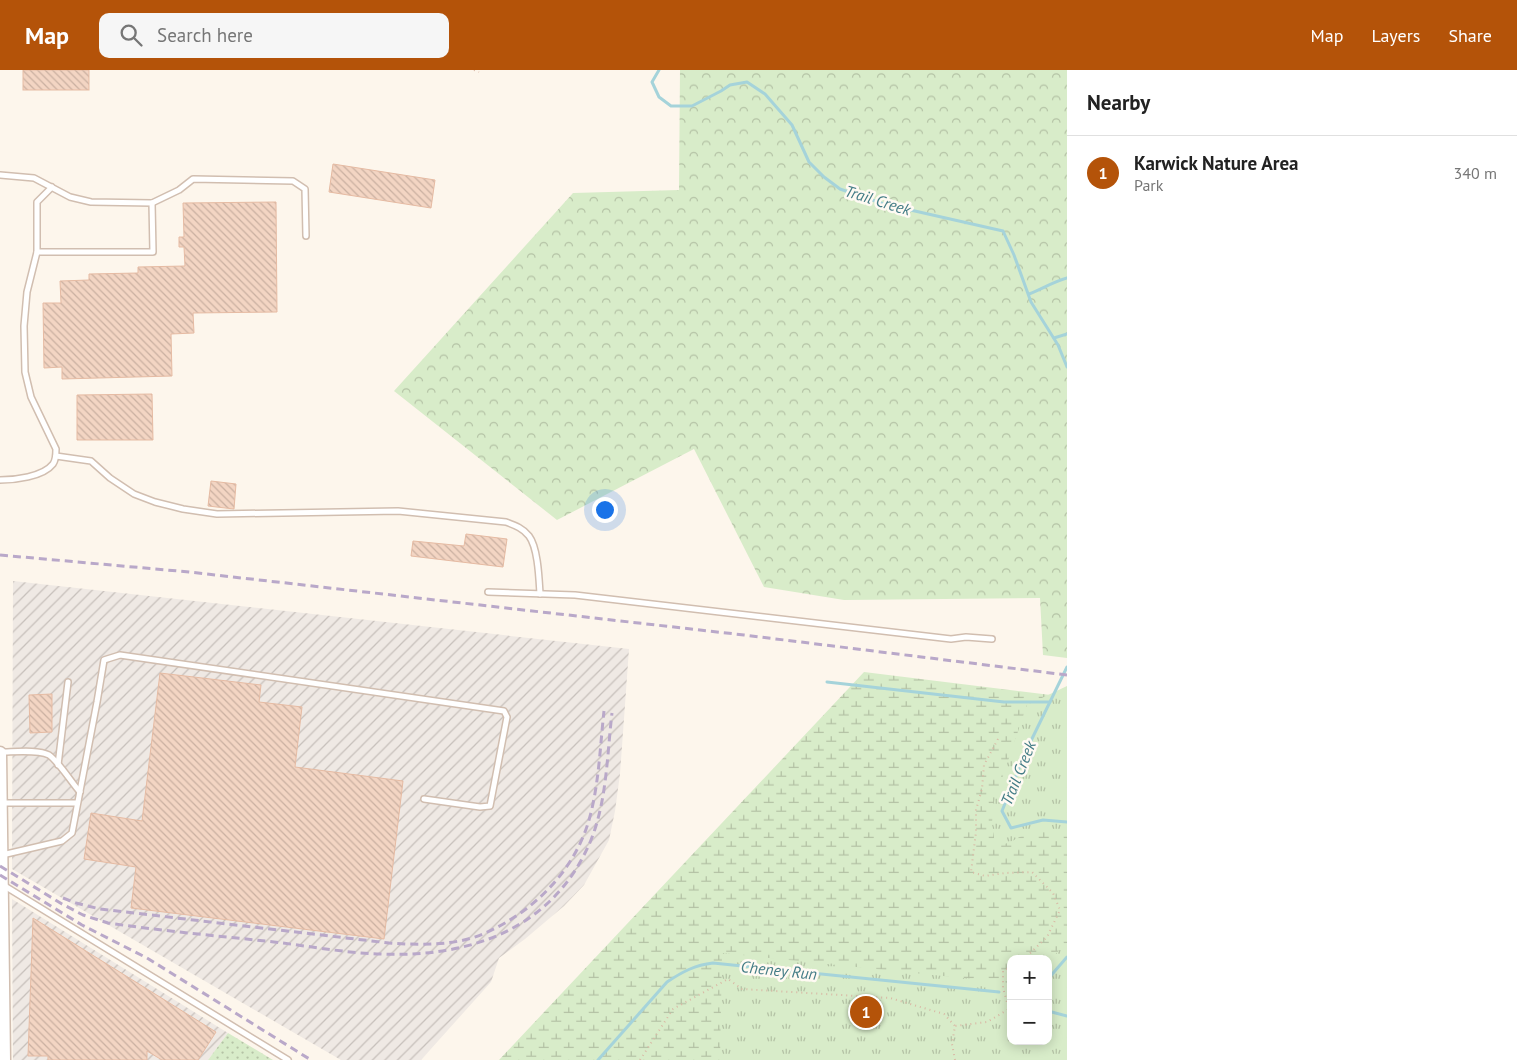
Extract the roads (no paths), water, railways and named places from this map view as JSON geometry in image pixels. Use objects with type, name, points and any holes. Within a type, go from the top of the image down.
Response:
[{"type":"street","points":[[0,753],[4,1060]]},
{"type":"lane","points":[[0,175],[34,178],[70,197],[91,202],[152,203],[179,190],[193,179],[293,181],[305,189],[306,236]]},
{"type":"lane","points":[[0,480],[12,480],[40,474],[53,464],[56,456],[56,449],[31,397],[26,372],[24,326],[27,292],[37,252],[37,202],[52,187]]},
{"type":"lane","points":[[37,252],[153,252],[152,203]]},
{"type":"lane","points":[[56,456],[90,461],[110,478],[134,494],[182,510],[217,514],[398,511],[506,522],[518,526],[529,535],[534,544],[540,594]]},
{"type":"lane","points":[[488,592],[575,595],[951,639],[966,637],[992,640]]},
{"type":"lane","points":[[2,855],[62,841],[72,833],[104,660],[120,655],[504,711],[507,717],[490,806],[480,807],[424,799]]},
{"type":"lane","points":[[58,765],[68,682]]},
{"type":"lane","points":[[0,753],[39,752],[48,754],[80,792]]},
{"type":"lane","points":[[1,803],[78,803]]},
{"type":"lane","points":[[2,884],[288,1060]]},
{"type":"waterway","name":"Trail Creek","points":[[659,70],[652,82],[659,97],[671,106],[692,106],[730,85],[747,82],[765,94],[792,125],[809,162],[840,189],[884,204],[1003,231],[1031,302],[1058,345],[1067,367]]},
{"type":"waterway","points":[[1029,294],[1067,278]]},
{"type":"waterway","points":[[1054,338],[1067,334]]},
{"type":"waterway","name":"Trail Creek","points":[[1067,667],[1026,751],[1002,811],[1011,828],[1043,820],[1067,822]]},
{"type":"waterway","points":[[827,682],[1004,702],[1050,702]]},
{"type":"waterway","name":"Trail Creek","points":[[1052,974],[1067,957]]},
{"type":"waterway","name":"Cheney Run","points":[[598,1060],[667,982],[700,965],[713,963],[999,992]]},
{"type":"waterway","name":"Trail Creek","points":[[1052,1012],[1067,1016]]},
{"type":"railway","points":[[0,555],[189,572],[744,635],[1067,675]]},
{"type":"railway","points":[[63,898],[100,909],[389,943],[437,944],[472,938],[518,915],[549,889],[573,857],[582,839],[592,807],[597,780],[604,711]]},
{"type":"railway","points":[[0,866],[62,904],[83,915],[108,923],[340,951],[380,954],[413,954],[446,950],[477,943],[505,932],[532,916],[555,896],[575,871],[591,840],[600,809],[606,777],[612,713]]},
{"type":"railway","points":[[0,875],[82,925],[147,958],[311,1060]]},
{"type":"place","name":"Karwick Nature Area","points":[[866,1012]]}]
